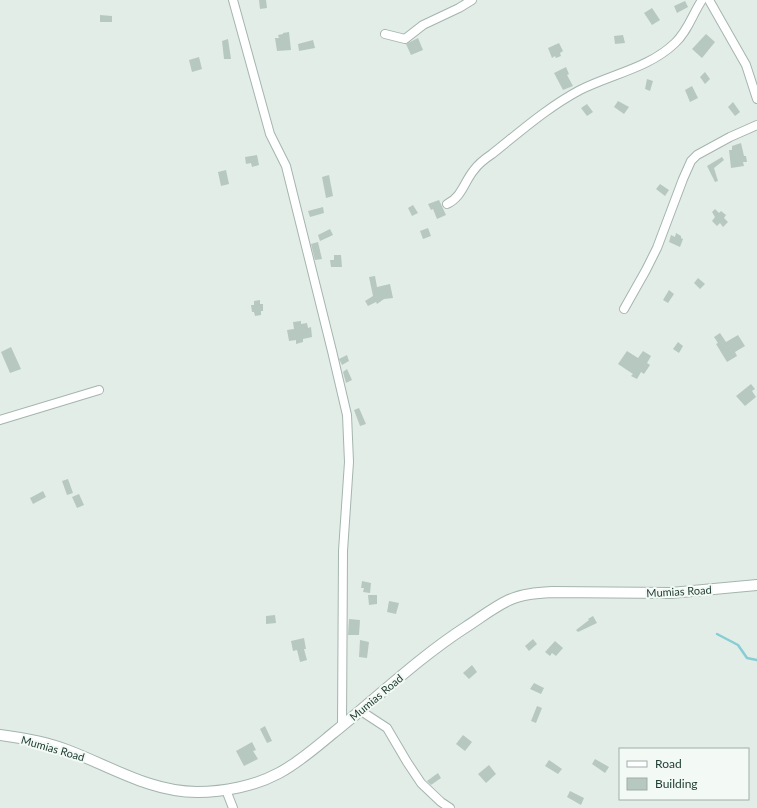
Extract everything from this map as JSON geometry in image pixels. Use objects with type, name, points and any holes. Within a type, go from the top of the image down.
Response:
[{"type":"street","points":[[233,0],[270,134],[286,166],[347,415],[349,462],[342,551],[342,726]]},
{"type":"street","points":[[386,34],[405,39],[423,25],[459,8],[472,0]]},
{"type":"street","points":[[447,204],[458,197],[470,176],[481,162],[542,114],[579,91],[635,68],[669,49],[685,33],[702,0]]},
{"type":"street","points":[[709,0],[749,71],[757,99]]},
{"type":"street","points":[[749,71],[757,75]]},
{"type":"street","points":[[624,309],[657,248],[691,161],[697,155],[730,137],[757,125]]},
{"type":"street","points":[[0,420],[99,390]]},
{"type":"street","name":"Mumias Road","points":[[0,735],[41,742],[66,749],[158,787],[196,792],[226,790],[278,774],[296,763],[361,711],[423,657],[496,607],[509,600],[521,596],[552,592],[670,593],[757,585]]},
{"type":"street","points":[[361,711],[387,728],[421,783],[440,802],[450,808]]},
{"type":"street","points":[[226,790],[233,808]]},
{"type":"building","points":[[259,0],[266,0],[267,8],[260,9]]},
{"type":"building","points":[[685,1],[688,7],[677,13],[674,6]]},
{"type":"building","points":[[652,8],[660,20],[652,25],[644,13]]},
{"type":"building","points":[[100,15],[112,16],[112,22],[100,22]]},
{"type":"building","points":[[289,32],[291,50],[277,51],[275,38],[279,38],[278,35]]},
{"type":"building","points":[[706,34],[715,42],[702,58],[692,49]]},
{"type":"building","points":[[623,35],[625,43],[615,44],[614,36]]},
{"type":"building","points":[[418,38],[423,50],[411,55],[406,44]]},
{"type":"building","points":[[228,39],[231,59],[224,59],[222,41]]},
{"type":"building","points":[[313,40],[315,48],[299,51],[298,44]]},
{"type":"building","points":[[559,43],[563,51],[560,53],[561,56],[556,58],[555,56],[552,58],[548,48]]},
{"type":"building","points":[[199,57],[202,69],[192,72],[189,60]]},
{"type":"building","points":[[566,67],[569,74],[567,75],[573,86],[563,90],[554,73]]},
{"type":"building","points":[[705,72],[710,79],[705,84],[700,77]]},
{"type":"building","points":[[647,79],[653,81],[650,91],[645,89]]},
{"type":"building","points":[[692,86],[698,98],[690,102],[685,90]]},
{"type":"building","points":[[618,101],[629,107],[624,114],[614,107]]},
{"type":"building","points":[[733,102],[740,112],[735,116],[728,107]]},
{"type":"building","points":[[587,104],[593,112],[587,116],[581,108]]},
{"type":"building","points":[[741,143],[747,162],[743,162],[744,166],[731,168],[729,150],[732,150],[732,146]]},
{"type":"building","points":[[257,155],[259,165],[252,167],[251,163],[246,164],[245,157]]},
{"type":"building","points":[[722,157],[724,160],[714,168],[718,181],[715,182],[707,166]]},
{"type":"building","points":[[226,170],[229,184],[221,186],[218,172]]},
{"type":"building","points":[[329,175],[333,196],[326,198],[322,177]]},
{"type":"building","points":[[660,184],[669,190],[665,196],[656,189]]},
{"type":"building","points":[[439,200],[446,215],[437,219],[433,209],[431,210],[428,204]]},
{"type":"building","points":[[413,205],[418,213],[412,216],[408,208]]},
{"type":"building","points":[[323,207],[324,213],[310,217],[308,211]]},
{"type":"building","points":[[715,209],[719,213],[721,211],[726,215],[724,218],[728,222],[723,227],[720,223],[717,226],[712,221],[715,217],[712,212]]},
{"type":"building","points":[[428,228],[431,236],[423,239],[420,231]]},
{"type":"building","points":[[330,229],[333,235],[320,241],[318,235]]},
{"type":"building","points":[[676,233],[683,239],[680,247],[669,242],[671,235],[675,237]]},
{"type":"building","points":[[318,242],[322,259],[315,260],[311,244]]},
{"type":"building","points":[[334,255],[341,255],[342,267],[331,267],[330,260],[334,260]]},
{"type":"building","points":[[375,276],[377,287],[390,284],[393,298],[384,299],[377,304],[376,302],[368,306],[365,301],[373,296],[369,277]]},
{"type":"building","points":[[698,278],[705,284],[700,289],[694,283]]},
{"type":"building","points":[[669,290],[674,294],[668,303],[663,300]]},
{"type":"building","points":[[260,300],[260,304],[263,304],[263,311],[261,311],[261,315],[255,316],[254,312],[252,312],[251,305],[254,305],[254,301]]},
{"type":"building","points":[[301,321],[301,324],[307,323],[308,328],[311,327],[312,337],[303,339],[303,342],[296,344],[296,340],[289,341],[287,330],[294,329],[293,322]]},
{"type":"building","points":[[720,333],[726,342],[738,335],[745,346],[735,352],[737,356],[727,362],[716,344],[718,343],[714,337]]},
{"type":"building","points":[[678,342],[683,346],[679,353],[673,349]]},
{"type":"building","points":[[11,347],[21,369],[10,373],[1,352]]},
{"type":"building","points":[[627,351],[638,358],[643,351],[651,356],[647,363],[650,365],[644,374],[641,372],[637,379],[631,376],[633,374],[618,364]]},
{"type":"building","points":[[347,355],[349,361],[342,365],[339,359]]},
{"type":"building","points":[[347,369],[352,380],[346,383],[343,372]]},
{"type":"building","points":[[751,384],[755,389],[752,391],[756,397],[745,406],[736,396]]},
{"type":"building","points":[[359,408],[366,424],[360,426],[354,410]]},
{"type":"building","points":[[68,479],[73,493],[67,495],[62,481]]},
{"type":"building","points":[[43,491],[46,497],[33,504],[30,498]]},
{"type":"building","points":[[79,494],[84,505],[77,508],[72,497]]},
{"type":"building","points":[[362,581],[371,583],[370,593],[363,592],[364,588],[361,588]]},
{"type":"building","points":[[368,595],[377,595],[377,604],[369,605]]},
{"type":"building","points":[[389,601],[399,603],[396,614],[387,612]]},
{"type":"building","points":[[275,615],[276,623],[266,624],[266,616]]},
{"type":"building","points":[[593,616],[597,623],[578,632],[576,630],[589,620],[588,619]]},
{"type":"building","points":[[349,619],[360,620],[359,635],[348,635]]},
{"type":"building","points":[[304,638],[306,649],[304,649],[307,660],[300,662],[297,650],[293,651],[291,641]]},
{"type":"building","points":[[533,639],[537,644],[529,651],[525,646]]},
{"type":"building","points":[[360,640],[369,642],[367,658],[359,657]]},
{"type":"building","points":[[555,641],[563,648],[556,656],[552,653],[550,656],[545,652]]},
{"type":"building","points":[[472,665],[477,672],[469,679],[463,673]]},
{"type":"building","points":[[534,683],[544,688],[541,694],[530,689]]},
{"type":"building","points":[[537,706],[542,708],[536,723],[531,721]]},
{"type":"building","points":[[265,726],[272,741],[267,743],[260,729]]},
{"type":"building","points":[[463,735],[472,742],[465,751],[456,744]]},
{"type":"building","points":[[252,742],[256,750],[253,751],[258,759],[244,766],[236,751]]},
{"type":"building","points":[[595,759],[609,767],[605,773],[592,764]]},
{"type":"building","points":[[549,760],[562,769],[558,774],[545,766]]},
{"type":"building","points":[[489,765],[496,774],[486,783],[478,774]]},
{"type":"building","points":[[438,773],[441,778],[431,785],[427,781]]},
{"type":"building","points":[[570,791],[584,798],[581,805],[567,797]]},
{"type":"waterway","points":[[717,634],[738,645],[747,658],[757,660]]}]
